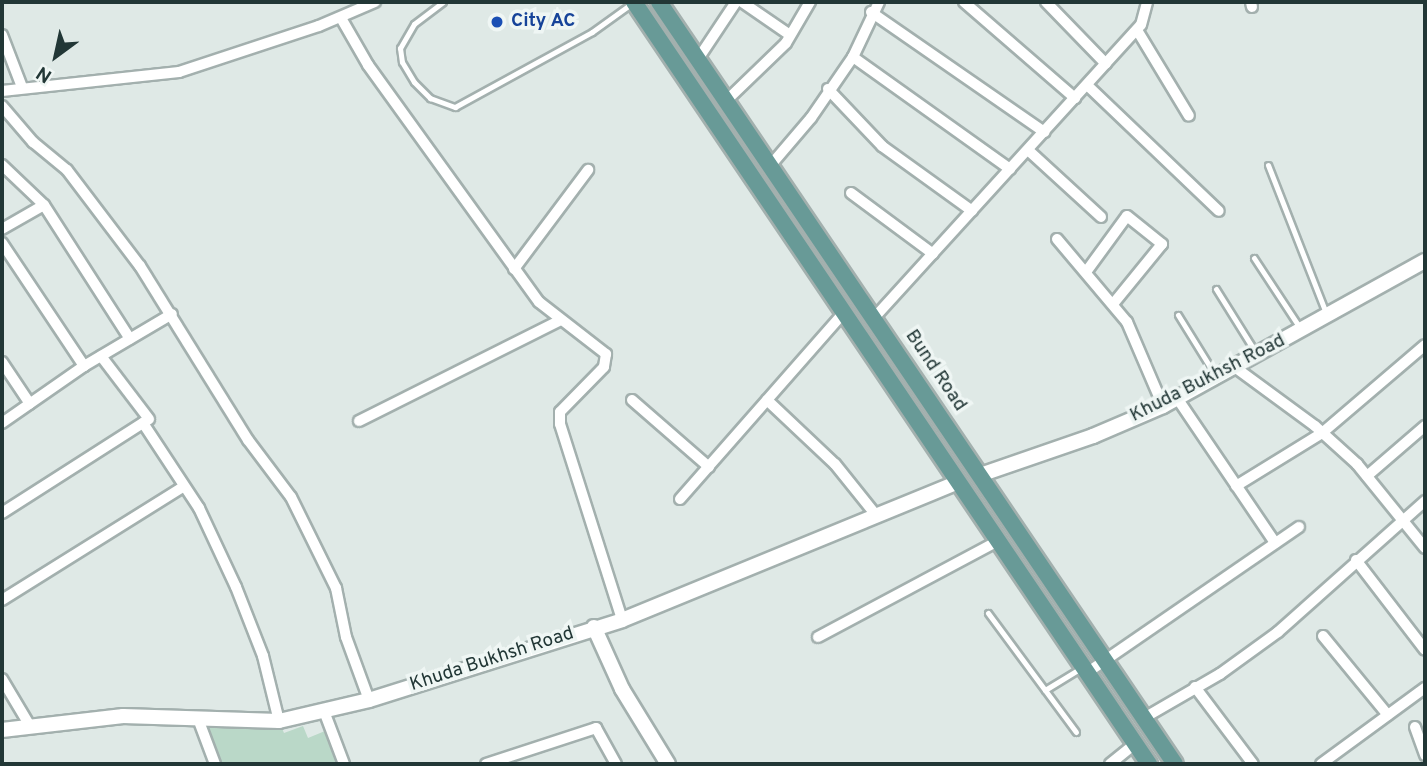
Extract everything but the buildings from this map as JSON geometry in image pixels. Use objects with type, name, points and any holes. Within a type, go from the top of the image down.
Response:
[{"type":"main road","points":[[634,2],[1149,764]]},
{"type":"main road","name":"Bund Road","points":[[661,2],[1175,764]]},
{"type":"street","points":[[2,91],[22,86],[98,83],[179,72],[341,18],[375,2]]},
{"type":"street","points":[[698,59],[736,2]]},
{"type":"street","points":[[742,2],[790,35]]},
{"type":"street","points":[[726,101],[790,35],[810,2]]},
{"type":"street","points":[[770,166],[811,118],[828,89],[853,57],[871,12],[879,2]]},
{"type":"street","points":[[964,2],[1074,98]]},
{"type":"street","points":[[1046,2],[1106,64]]},
{"type":"street","points":[[874,318],[1137,30],[1147,17],[1147,2]]},
{"type":"street","points":[[871,12],[1044,132]]},
{"type":"street","points":[[341,18],[368,65],[514,269],[559,321],[606,354],[604,367],[560,412],[560,424],[622,620]]},
{"type":"street","points":[[1137,30],[1189,116]]},
{"type":"street","points":[[2,35],[22,86]]},
{"type":"street","points":[[853,57],[1010,169]]},
{"type":"street","points":[[1087,85],[1219,211]]},
{"type":"street","points":[[828,89],[882,146],[972,211]]},
{"type":"street","points":[[2,106],[33,142],[66,170],[172,314],[313,538],[336,588],[346,637],[369,700]]},
{"type":"street","points":[[1028,150],[1101,217]]},
{"type":"street","points":[[2,165],[44,205],[130,339]]},
{"type":"street","points":[[514,269],[589,170]]},
{"type":"street","points":[[851,192],[933,254]]},
{"type":"street","points":[[2,229],[44,205]]},
{"type":"street","points":[[1086,272],[1127,216],[1162,244],[1113,304]]},
{"type":"street","points":[[1057,239],[1127,322],[1163,405]]},
{"type":"street","points":[[2,243],[84,366]]},
{"type":"street","name":"Khuda Bukhsh Road","points":[[980,475],[1093,436],[1163,405],[1258,356],[1425,261]]},
{"type":"street","points":[[680,499],[845,311]]},
{"type":"street","points":[[2,423],[84,366],[172,314]]},
{"type":"street","points":[[359,421],[559,321]]},
{"type":"street","points":[[1236,486],[1322,433],[1425,345]]},
{"type":"street","points":[[2,513],[149,419],[101,356]]},
{"type":"street","points":[[2,362],[30,404]]},
{"type":"street","points":[[1236,368],[1322,433],[1367,476],[1425,548]]},
{"type":"street","points":[[1177,398],[1275,543]]},
{"type":"street","points":[[632,400],[709,467]]},
{"type":"street","points":[[767,400],[835,464],[875,513]]},
{"type":"street","points":[[143,423],[199,508],[236,587],[263,656],[279,721]]},
{"type":"street","points":[[1367,476],[1425,426]]},
{"type":"street","name":"Khuda Bukhsh Road","points":[[2,730],[123,716],[279,721],[369,700],[622,620],[875,513],[959,482]]},
{"type":"street","points":[[2,600],[183,487]]},
{"type":"street","points":[[1144,718],[1278,632],[1425,501]]},
{"type":"street","points":[[1086,669],[1107,661],[1299,527]]},
{"type":"street","points":[[818,638],[998,541]]},
{"type":"street","points":[[1356,560],[1425,650]]},
{"type":"street","points":[[594,627],[622,689],[668,764]]},
{"type":"street","points":[[1323,636],[1388,715]]},
{"type":"street","points":[[2,679],[30,726]]},
{"type":"street","points":[[1195,687],[1253,764]]},
{"type":"street","points":[[1321,764],[1425,688]]},
{"type":"street","points":[[324,710],[344,764]]},
{"type":"street","points":[[200,724],[215,764]]},
{"type":"street","points":[[1415,727],[1425,755]]},
{"type":"street","points":[[486,764],[596,728],[616,764]]},
{"type":"street","points":[[1110,764],[1135,744]]},
{"type":"lane","points":[[443,2],[414,24],[400,48],[402,62],[414,82],[430,98],[455,107],[592,32],[634,2]]},
{"type":"lane","points":[[1268,166],[1327,316]]},
{"type":"lane","points":[[1254,258],[1302,331]]},
{"type":"lane","points":[[1216,289],[1258,356]]},
{"type":"lane","points":[[1178,315],[1216,378]]},
{"type":"lane","points":[[988,613],[1076,732]]},
{"type":"lane","points":[[1045,690],[1086,669]]},
{"type":"green space","points":[[204,719],[279,721],[284,733],[303,726],[308,738],[325,731],[328,740],[333,739],[343,764],[222,764]]},
{"type":"place","name":"City AC","points":[[497,22]]}]
